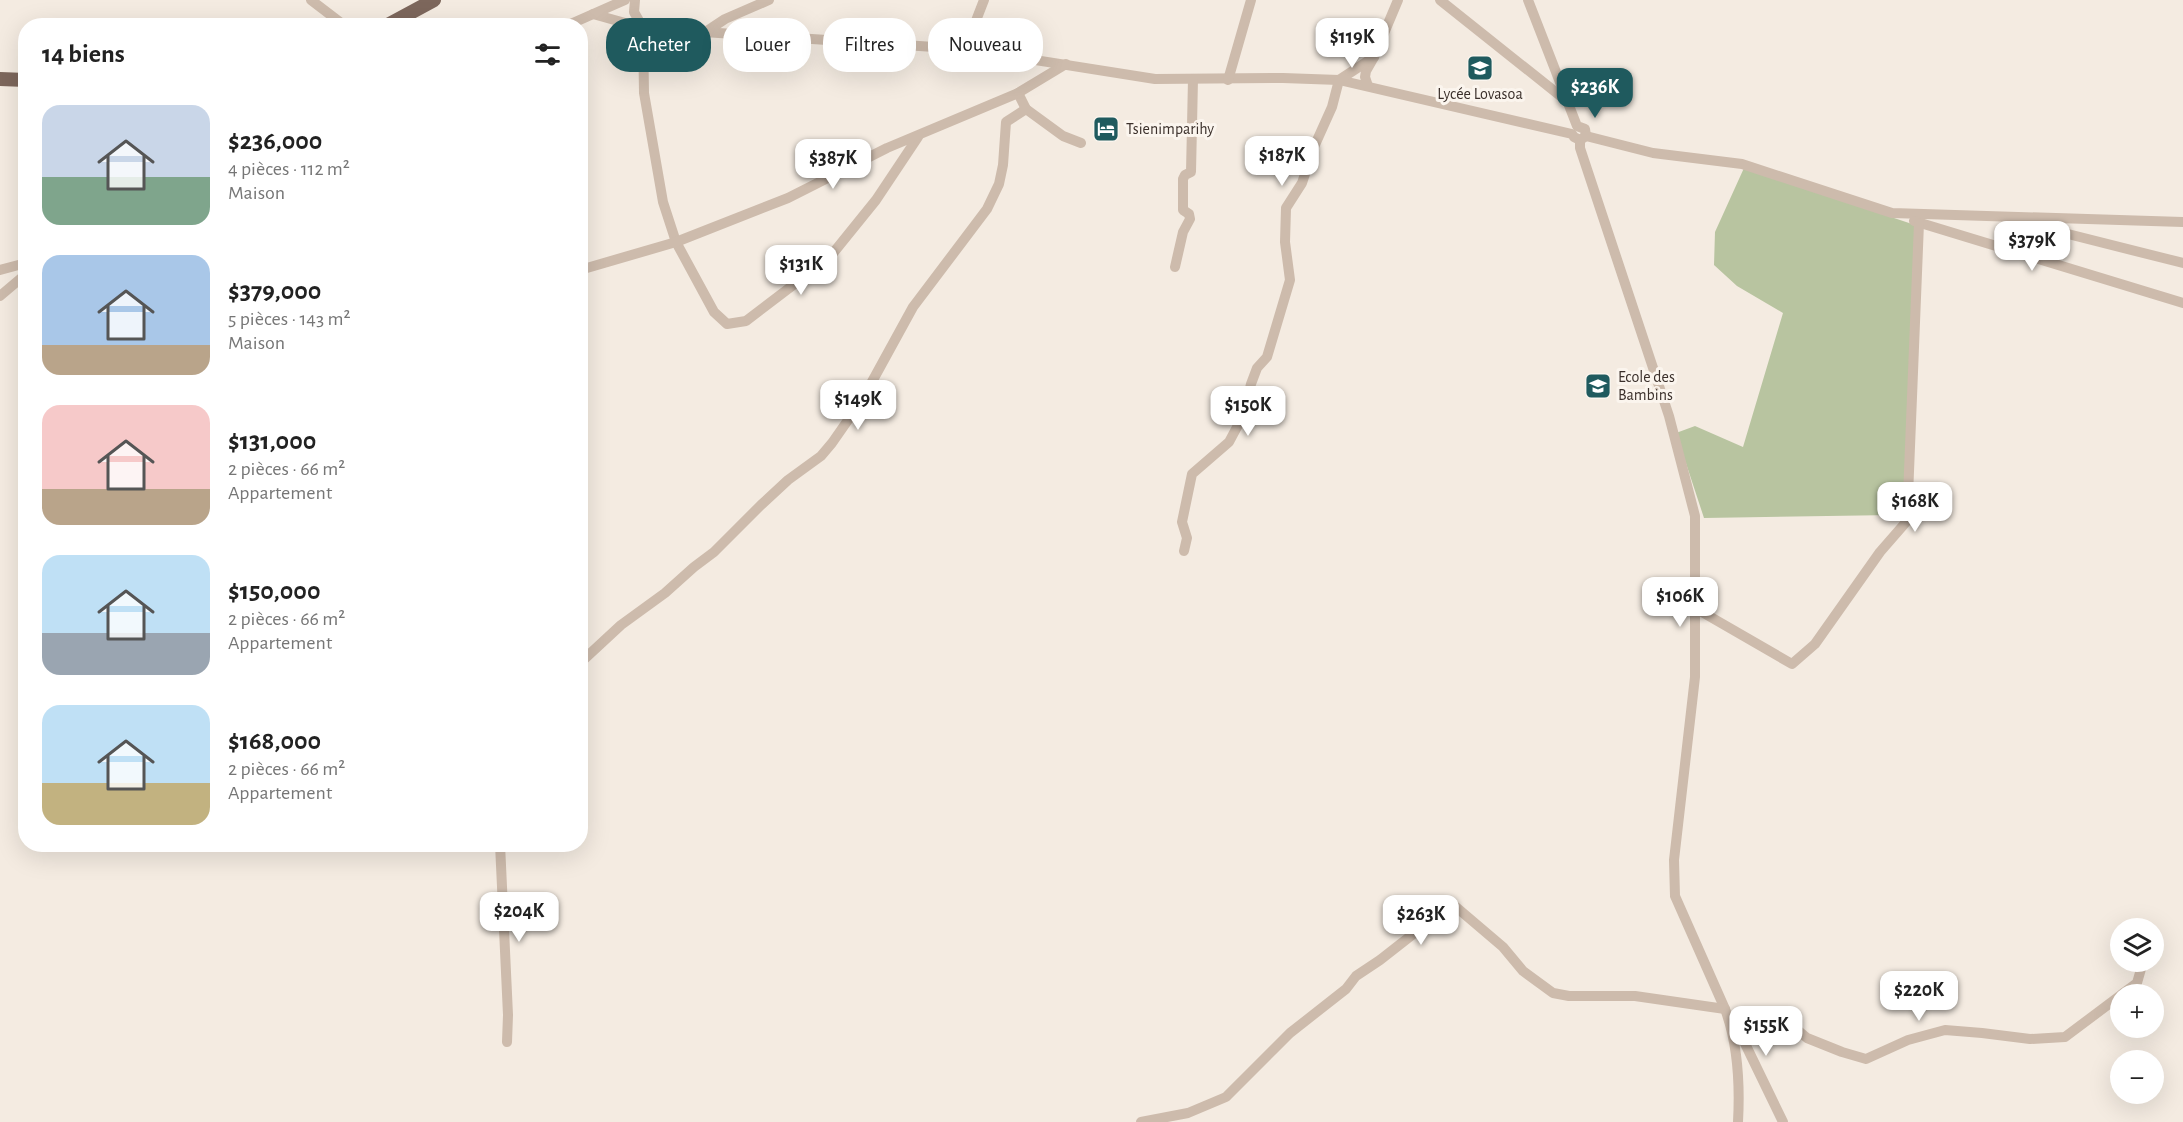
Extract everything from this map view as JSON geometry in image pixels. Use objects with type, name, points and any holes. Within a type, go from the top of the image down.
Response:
[{"type":"main road","points":[[401,18],[434,0]]},
{"type":"main road","points":[[0,79],[18,80]]},
{"type":"street","points":[[311,0],[335,18]]},
{"type":"street","points":[[586,18],[625,0]]},
{"type":"street","points":[[635,0],[634,12],[637,18]]},
{"type":"street","points":[[711,29],[725,19],[769,0]]},
{"type":"street","points":[[977,18],[984,0]]},
{"type":"street","points":[[1228,80],[1251,0]]},
{"type":"street","points":[[1368,86],[1365,78],[1366,70],[1374,57],[1398,0]]},
{"type":"street","points":[[1440,0],[1568,102]]},
{"type":"street","points":[[1528,0],[1579,134],[1580,148],[1669,416],[1695,516],[1695,677],[1674,860],[1675,896],[1734,1028],[1783,1122]]},
{"type":"street","points":[[593,15],[606,18]]},
{"type":"street","points":[[711,32],[928,47]]},
{"type":"street","points":[[1184,551],[1187,538],[1182,522],[1192,474],[1229,442],[1244,414],[1257,368],[1267,357],[1290,280],[1285,242],[1286,208],[1302,183],[1314,147],[1332,107],[1339,80],[1374,57]]},
{"type":"street","points":[[1043,61],[1155,79],[1339,80],[1653,153],[1742,164],[1919,223],[2183,303]]},
{"type":"street","points":[[588,268],[676,242],[788,198],[849,166],[1018,93],[1066,64]]},
{"type":"street","points":[[644,72],[644,93],[650,134],[663,202],[676,242],[714,312],[727,324],[746,321],[830,257],[876,200],[918,137]]},
{"type":"street","points":[[1175,267],[1184,232],[1190,219],[1189,214],[1183,210],[1183,179],[1191,172],[1193,80]]},
{"type":"street","points":[[1018,93],[1026,109],[1063,136],[1081,143]]},
{"type":"street","points":[[588,656],[621,625],[665,593],[714,552],[788,480],[821,456],[832,443],[862,400],[913,307],[987,209],[999,184],[1003,165],[1006,122],[1026,109]]},
{"type":"street","points":[[1892,213],[2183,222]]},
{"type":"street","points":[[2019,217],[2068,234],[2183,263]]},
{"type":"street","points":[[1695,608],[1792,663],[1815,644],[1880,552],[1907,521],[1919,223]]},
{"type":"street","points":[[0,270],[18,265]]},
{"type":"street","points":[[0,296],[18,281]]},
{"type":"street","points":[[500,852],[508,1015],[507,1042]]},
{"type":"street","points":[[1141,1122],[1188,1113],[1226,1097],[1290,1033],[1346,989],[1356,976],[1449,906],[1456,907],[1490,935],[1523,971],[1553,993],[1569,996],[1635,996],[1725,1009]]},
{"type":"street","points":[[1734,1028],[1765,1014],[1781,1016],[1807,1038],[1866,1059],[1908,1040],[1945,1030],[1982,1032],[2030,1039],[2065,1036],[2110,1003]]},
{"type":"street","points":[[1734,1028],[1739,1101],[1738,1122]]},
{"type":"green space","points":[[1744,168],[1915,225],[1904,500],[1901,511],[1893,515],[1704,518],[1676,433],[1695,426],[1743,447],[1783,313],[1737,286],[1714,265],[1715,232]]},
{"type":"place","name":"Lycée Lovasoa","points":[[1480,68]]},
{"type":"place","name":"Tsienimparihy","points":[[1106,129]]},
{"type":"place","name":"Ecole des Bambins","points":[[1598,386]]}]
